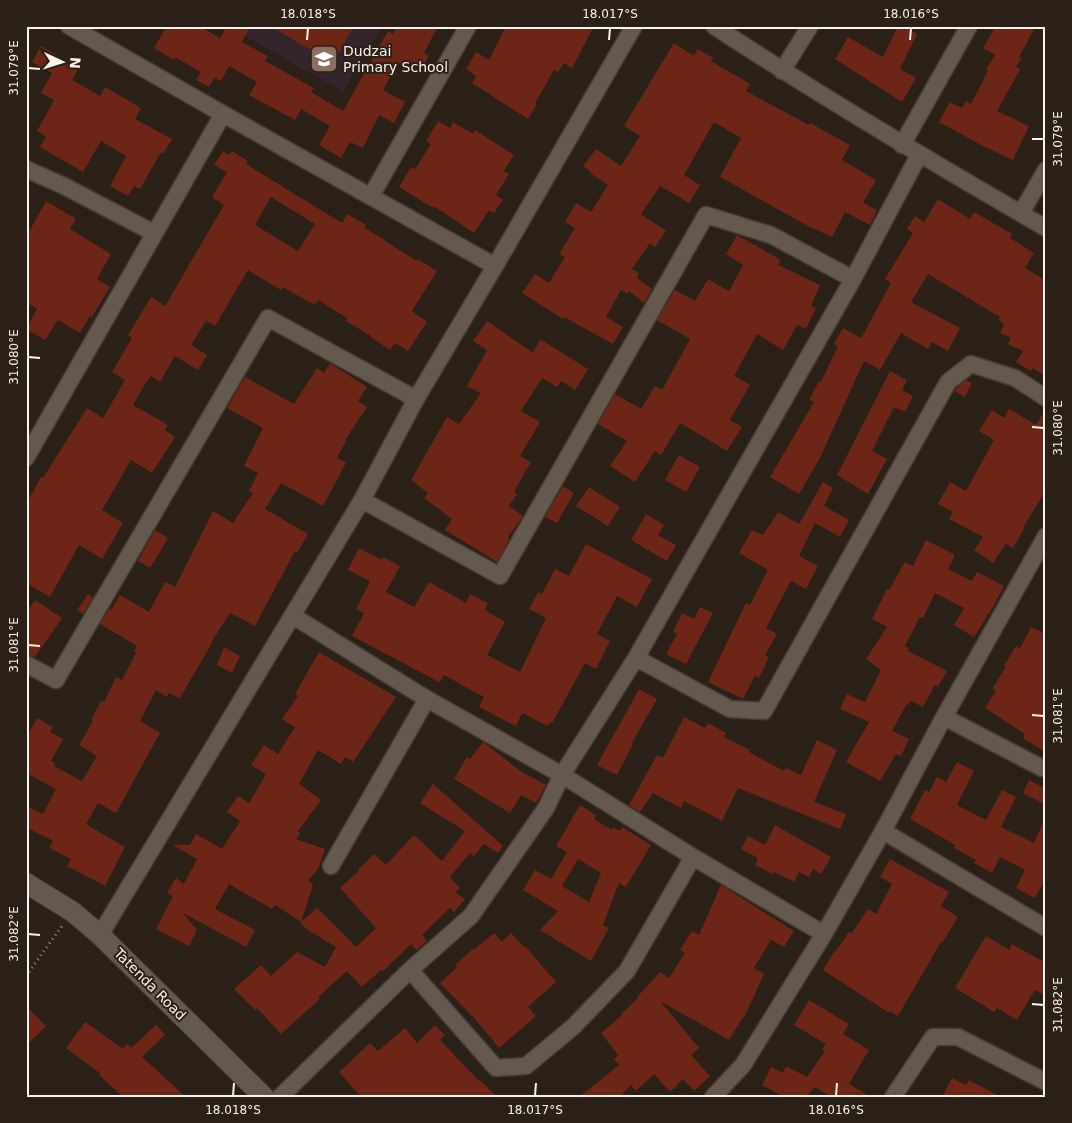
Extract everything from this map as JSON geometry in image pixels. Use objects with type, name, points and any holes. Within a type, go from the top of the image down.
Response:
[{"type":"street","points":[[69,26],[495,266]]},
{"type":"street","points":[[370,196],[468,26]]},
{"type":"street","points":[[100,935],[362,500],[416,399],[634,26]]},
{"type":"street","points":[[714,26],[782,71],[902,145],[1046,228]]},
{"type":"street","points":[[782,71],[810,26]]},
{"type":"street","points":[[902,145],[969,26]]},
{"type":"street","points":[[26,458],[223,114]]},
{"type":"street","points":[[280,1097],[410,970],[471,916],[546,808],[562,775],[636,658],[853,280],[919,154]]},
{"type":"street","points":[[26,169],[64,186],[154,233]]},
{"type":"street","points":[[1021,213],[1046,170]]},
{"type":"street","points":[[362,500],[500,576],[706,215],[771,235],[853,280]]},
{"type":"street","points":[[26,664],[56,680],[268,318],[416,399]]},
{"type":"street","points":[[636,658],[730,709],[764,711],[948,382],[971,364],[1015,378],[1046,398]]},
{"type":"street","points":[[713,1097],[743,1065],[824,934],[1046,536]]},
{"type":"street","points":[[293,616],[427,700],[562,775],[693,857],[824,934]]},
{"type":"street","points":[[331,866],[427,700]]},
{"type":"street","points":[[944,717],[1042,768],[1046,768]]},
{"type":"street","points":[[883,831],[1046,928]]},
{"type":"street","points":[[410,970],[496,1068],[526,1066],[573,1027],[628,971],[693,857]]},
{"type":"street","name":"Tatenda Road","points":[[26,883],[73,912],[100,935],[264,1097]]},
{"type":"street","points":[[893,1097],[933,1037],[958,1036],[1046,1082]]},
{"type":"path","points":[[26,976],[73,912]]},
{"type":"shaded area","name":"Dudzai Primary School","points":[[228,26],[382,26],[343,92]]},
{"type":"building","points":[[167,26],[199,26],[220,38],[227,26],[251,26],[242,42],[268,56],[265,61],[314,88],[311,92],[343,111],[388,31],[393,34],[397,26],[438,26],[424,53],[429,56],[418,75],[398,62],[383,90],[405,102],[394,123],[379,115],[363,148],[350,142],[341,158],[319,145],[330,126],[301,109],[295,120],[249,95],[257,82],[229,66],[221,81],[214,78],[209,87],[196,80],[201,72],[175,57],[174,60],[154,48]]},
{"type":"building","points":[[270,26],[354,26],[333,63]]},
{"type":"building","points":[[506,26],[594,26],[572,68],[564,63],[558,72],[554,70],[528,119],[472,83],[476,76],[466,69],[476,52],[489,60]]},
{"type":"building","points":[[898,26],[902,26],[917,34],[900,69],[916,78],[902,102],[835,59],[848,37],[883,57]]},
{"type":"building","points":[[996,26],[1036,26],[1019,57],[1021,58],[1016,67],[1020,69],[997,111],[1029,126],[1013,160],[939,122],[950,102],[962,108],[966,101],[971,104],[995,55],[983,48]]},
{"type":"building","points":[[674,43],[694,56],[698,49],[713,58],[711,61],[750,84],[746,91],[850,145],[842,160],[876,180],[863,203],[877,210],[870,225],[845,212],[832,237],[806,225],[720,177],[741,138],[714,122],[684,175],[700,185],[689,203],[660,186],[641,214],[666,231],[655,247],[650,243],[632,269],[639,273],[637,278],[652,289],[644,303],[629,291],[627,294],[621,290],[606,317],[623,327],[613,344],[564,317],[563,319],[522,293],[535,274],[549,283],[565,257],[559,254],[575,228],[565,222],[576,203],[591,212],[608,185],[583,166],[596,149],[621,166],[640,136],[624,126]]},
{"type":"building","points":[[41,46],[79,68],[72,80],[100,96],[105,87],[141,108],[135,119],[172,139],[163,154],[161,152],[140,189],[134,186],[128,196],[110,186],[126,156],[101,141],[83,172],[40,147],[46,137],[37,131],[54,100],[41,93],[52,73],[32,62]]},
{"type":"building","points":[[438,121],[450,128],[453,122],[473,134],[475,130],[514,155],[504,171],[509,174],[496,195],[503,200],[494,213],[489,210],[474,233],[434,206],[433,208],[399,187],[411,167],[415,169],[431,144],[426,141]]},
{"type":"building","points":[[223,151],[229,155],[232,151],[248,161],[246,164],[342,223],[347,214],[366,225],[365,228],[385,241],[437,271],[412,311],[427,322],[408,351],[395,343],[390,350],[346,321],[347,318],[318,300],[315,305],[282,287],[281,290],[248,270],[215,326],[206,321],[191,345],[207,355],[198,370],[175,356],[160,382],[151,376],[142,389],[133,405],[168,425],[165,430],[175,437],[152,473],[131,460],[102,510],[123,523],[102,559],[79,545],[50,597],[26,583],[26,504],[41,477],[43,478],[87,408],[103,418],[125,380],[112,372],[132,338],[128,335],[151,297],[165,306],[224,205],[212,197],[227,172],[214,165]],"holes":[[[271,197],[315,224],[298,251],[255,225]]]},
{"type":"building","points":[[938,199],[970,219],[974,212],[1012,234],[1010,238],[1034,253],[1025,268],[1046,281],[1046,376],[1033,368],[1031,371],[1016,362],[1023,351],[1008,344],[1011,338],[1000,333],[1004,324],[998,320],[1000,317],[928,274],[911,302],[960,328],[948,351],[932,342],[928,349],[901,333],[880,370],[864,361],[820,458],[799,494],[770,477],[814,402],[809,400],[819,381],[821,382],[838,346],[834,344],[843,328],[861,338],[891,283],[885,279],[913,233],[907,229],[915,216],[924,222]]},
{"type":"building","points":[[46,201],[76,219],[70,229],[111,254],[97,279],[110,287],[80,333],[58,320],[45,340],[26,329],[37,309],[26,302],[26,237]]},
{"type":"building","points":[[737,235],[781,260],[778,265],[820,285],[811,306],[816,308],[806,329],[797,325],[783,350],[757,334],[734,376],[750,385],[730,420],[742,427],[727,451],[680,423],[661,455],[655,451],[635,482],[610,466],[627,441],[598,424],[615,394],[641,409],[655,386],[662,390],[690,339],[657,320],[675,290],[695,301],[708,279],[729,291],[743,265],[726,254]]},
{"type":"building","points":[[487,321],[533,353],[540,339],[588,369],[575,390],[561,381],[557,387],[542,378],[521,411],[540,422],[520,456],[531,462],[514,492],[517,494],[509,506],[523,516],[508,537],[510,538],[497,562],[445,530],[452,519],[424,498],[428,493],[411,480],[447,417],[459,424],[481,393],[467,386],[487,350],[473,341]]},
{"type":"building","points":[[330,363],[367,387],[358,401],[367,407],[345,440],[337,458],[346,463],[323,506],[281,483],[265,509],[308,534],[297,553],[295,551],[255,626],[230,613],[180,698],[169,693],[167,697],[156,690],[140,721],[160,733],[116,813],[98,803],[86,824],[125,847],[105,886],[67,866],[71,859],[49,848],[53,841],[26,827],[26,806],[43,814],[56,789],[26,773],[26,738],[37,718],[53,727],[50,732],[63,739],[51,761],[55,763],[54,766],[82,781],[97,756],[79,745],[93,721],[91,720],[101,701],[104,702],[116,677],[122,680],[136,653],[134,652],[137,646],[100,624],[120,595],[149,612],[165,582],[175,587],[213,511],[233,523],[253,493],[249,491],[258,473],[244,466],[263,428],[227,408],[245,377],[294,404],[317,368],[324,373]]},
{"type":"building","points":[[890,371],[907,380],[902,390],[913,396],[905,412],[894,407],[872,451],[887,459],[868,494],[837,475]]},
{"type":"building","points":[[966,380],[972,383],[965,397],[954,391]]},
{"type":"building","points":[[1046,408],[1046,490],[1013,548],[1006,544],[993,563],[974,550],[983,537],[949,519],[953,512],[938,504],[950,482],[966,491],[994,440],[979,431],[992,410],[1004,418],[1009,409],[1036,425]]},
{"type":"building","points":[[679,455],[700,467],[686,492],[665,480]]},
{"type":"building","points":[[823,482],[833,488],[824,506],[849,520],[840,537],[815,523],[799,556],[818,566],[806,589],[791,581],[766,628],[777,634],[765,655],[769,657],[759,678],[755,676],[743,699],[708,682],[746,603],[750,605],[768,570],[739,553],[752,530],[763,535],[778,512],[799,524]]},
{"type":"building","points":[[563,486],[574,493],[557,523],[545,517]]},
{"type":"building","points":[[589,487],[620,507],[608,526],[576,506]]},
{"type":"building","points":[[646,514],[664,525],[658,535],[676,545],[667,561],[631,540]]},
{"type":"building","points":[[155,530],[168,538],[150,568],[138,561]]},
{"type":"building","points":[[926,540],[955,555],[948,569],[972,581],[977,572],[1004,586],[974,637],[954,625],[964,608],[935,593],[923,618],[920,617],[905,646],[909,648],[908,651],[947,671],[938,687],[935,685],[923,707],[911,701],[909,705],[907,703],[892,731],[909,739],[901,756],[896,754],[880,781],[846,762],[869,722],[840,709],[847,694],[865,702],[881,670],[866,659],[887,627],[872,619],[887,589],[889,590],[905,562],[913,566]]},
{"type":"building","points":[[586,544],[652,579],[637,607],[617,596],[597,634],[610,641],[596,669],[585,663],[552,723],[550,722],[548,726],[522,713],[516,726],[479,707],[484,697],[444,675],[439,682],[352,636],[364,613],[356,609],[370,581],[348,570],[359,548],[382,560],[383,557],[400,566],[386,592],[414,607],[429,582],[466,603],[470,594],[488,603],[485,610],[505,622],[487,655],[520,672],[546,618],[529,609],[538,592],[542,594],[555,569],[569,576]]},
{"type":"building","points":[[88,594],[93,598],[83,614],[77,610]]},
{"type":"building","points":[[35,600],[62,618],[35,657],[26,654],[26,613]]},
{"type":"building","points":[[700,607],[713,613],[686,664],[666,654],[677,634],[673,632],[682,613],[694,619]]},
{"type":"building","points":[[1031,627],[1046,634],[1046,752],[1023,738],[1025,734],[985,708],[996,691],[992,689],[1006,667],[1004,666],[1016,646],[1020,649]]},
{"type":"building","points":[[224,647],[240,656],[232,673],[217,665]]},
{"type":"building","points":[[319,652],[396,697],[353,762],[345,757],[341,764],[318,750],[299,784],[321,800],[298,831],[300,833],[296,839],[325,849],[318,869],[308,880],[313,885],[301,922],[275,905],[272,909],[229,884],[215,909],[255,930],[246,947],[183,913],[197,930],[189,946],[156,929],[173,896],[167,893],[176,878],[184,884],[197,859],[173,845],[190,845],[196,834],[222,849],[240,821],[227,812],[238,796],[249,803],[266,774],[251,765],[264,745],[278,754],[295,727],[282,719],[298,696],[295,694]]},
{"type":"building","points":[[639,689],[657,699],[632,743],[617,775],[597,765]]},
{"type":"building","points":[[684,717],[705,728],[708,723],[726,733],[724,737],[750,750],[749,752],[784,771],[786,768],[801,775],[817,740],[837,750],[814,802],[846,814],[840,829],[738,788],[722,821],[684,801],[681,808],[653,793],[640,812],[629,805],[657,755],[663,758]]},
{"type":"building","points":[[483,742],[522,772],[546,785],[536,803],[521,795],[510,813],[454,779],[467,757],[470,759]]},
{"type":"building","points":[[957,762],[974,771],[957,805],[986,820],[1002,790],[1016,797],[1001,827],[1034,843],[1046,816],[1046,878],[1035,898],[1016,888],[1025,870],[1000,857],[992,873],[974,863],[976,860],[954,848],[955,845],[910,819],[925,790],[929,792],[937,777],[946,782]]},
{"type":"building","points":[[1029,780],[1046,789],[1046,805],[1023,793]]},
{"type":"building","points":[[433,784],[503,846],[498,853],[484,844],[474,856],[470,853],[450,877],[460,888],[455,892],[465,899],[454,912],[450,908],[422,935],[427,941],[417,950],[411,944],[383,971],[381,970],[362,987],[347,971],[318,997],[320,999],[281,1034],[257,1008],[255,1010],[234,989],[261,965],[271,976],[297,952],[325,967],[336,947],[300,923],[317,908],[356,947],[376,928],[340,888],[374,854],[386,865],[414,835],[442,861],[465,831],[420,803]]},
{"type":"building","points":[[580,805],[596,815],[594,819],[612,830],[613,827],[620,831],[622,827],[651,845],[626,887],[619,883],[603,925],[609,928],[591,961],[540,930],[558,911],[523,890],[535,870],[551,879],[567,852],[556,846]],"holes":[[[578,859],[601,873],[589,902],[562,886]]]},
{"type":"building","points":[[775,825],[831,857],[821,874],[813,869],[809,877],[799,872],[794,882],[755,865],[758,858],[741,849],[748,836],[765,845]]},
{"type":"building","points":[[890,859],[949,892],[941,906],[958,917],[941,942],[898,1016],[890,1011],[889,1013],[823,970],[835,950],[849,932],[852,933],[868,909],[876,914],[892,884],[880,877]]},
{"type":"building","points":[[721,885],[794,931],[784,947],[771,940],[754,968],[764,974],[744,1018],[729,1040],[660,1001],[699,1048],[691,1055],[710,1076],[694,1091],[683,1079],[670,1092],[654,1074],[636,1091],[631,1085],[620,1097],[579,1097],[619,1065],[614,1059],[618,1055],[601,1033],[622,1015],[660,972],[669,978],[685,953],[680,950],[692,931],[699,935]]},
{"type":"building","points":[[494,933],[502,942],[511,933],[525,946],[556,982],[528,1007],[536,1016],[499,1048],[474,1018],[440,983],[457,967],[455,965]]},
{"type":"building","points":[[986,936],[1009,950],[1012,944],[1046,963],[1046,996],[1035,990],[1017,1020],[997,1008],[994,1012],[955,988]]},
{"type":"building","points":[[809,1000],[849,1024],[843,1034],[869,1050],[849,1084],[871,1097],[831,1097],[815,1087],[807,1097],[784,1097],[762,1085],[771,1067],[783,1073],[786,1066],[807,1077],[825,1051],[822,1049],[826,1044],[794,1025]]},
{"type":"building","points":[[26,1006],[46,1026],[26,1046]]},
{"type":"building","points":[[85,1022],[123,1049],[127,1044],[131,1048],[156,1025],[165,1035],[142,1057],[186,1097],[123,1097],[99,1075],[101,1074],[66,1048]]},
{"type":"building","points":[[435,1025],[445,1035],[440,1040],[497,1097],[361,1097],[339,1072],[370,1043],[378,1051],[405,1028],[417,1043]]},
{"type":"building","points":[[952,1078],[966,1085],[969,1080],[1001,1097],[942,1097]]},
{"type":"place","name":"Dudzai Primary School","points":[[324,59]]}]
